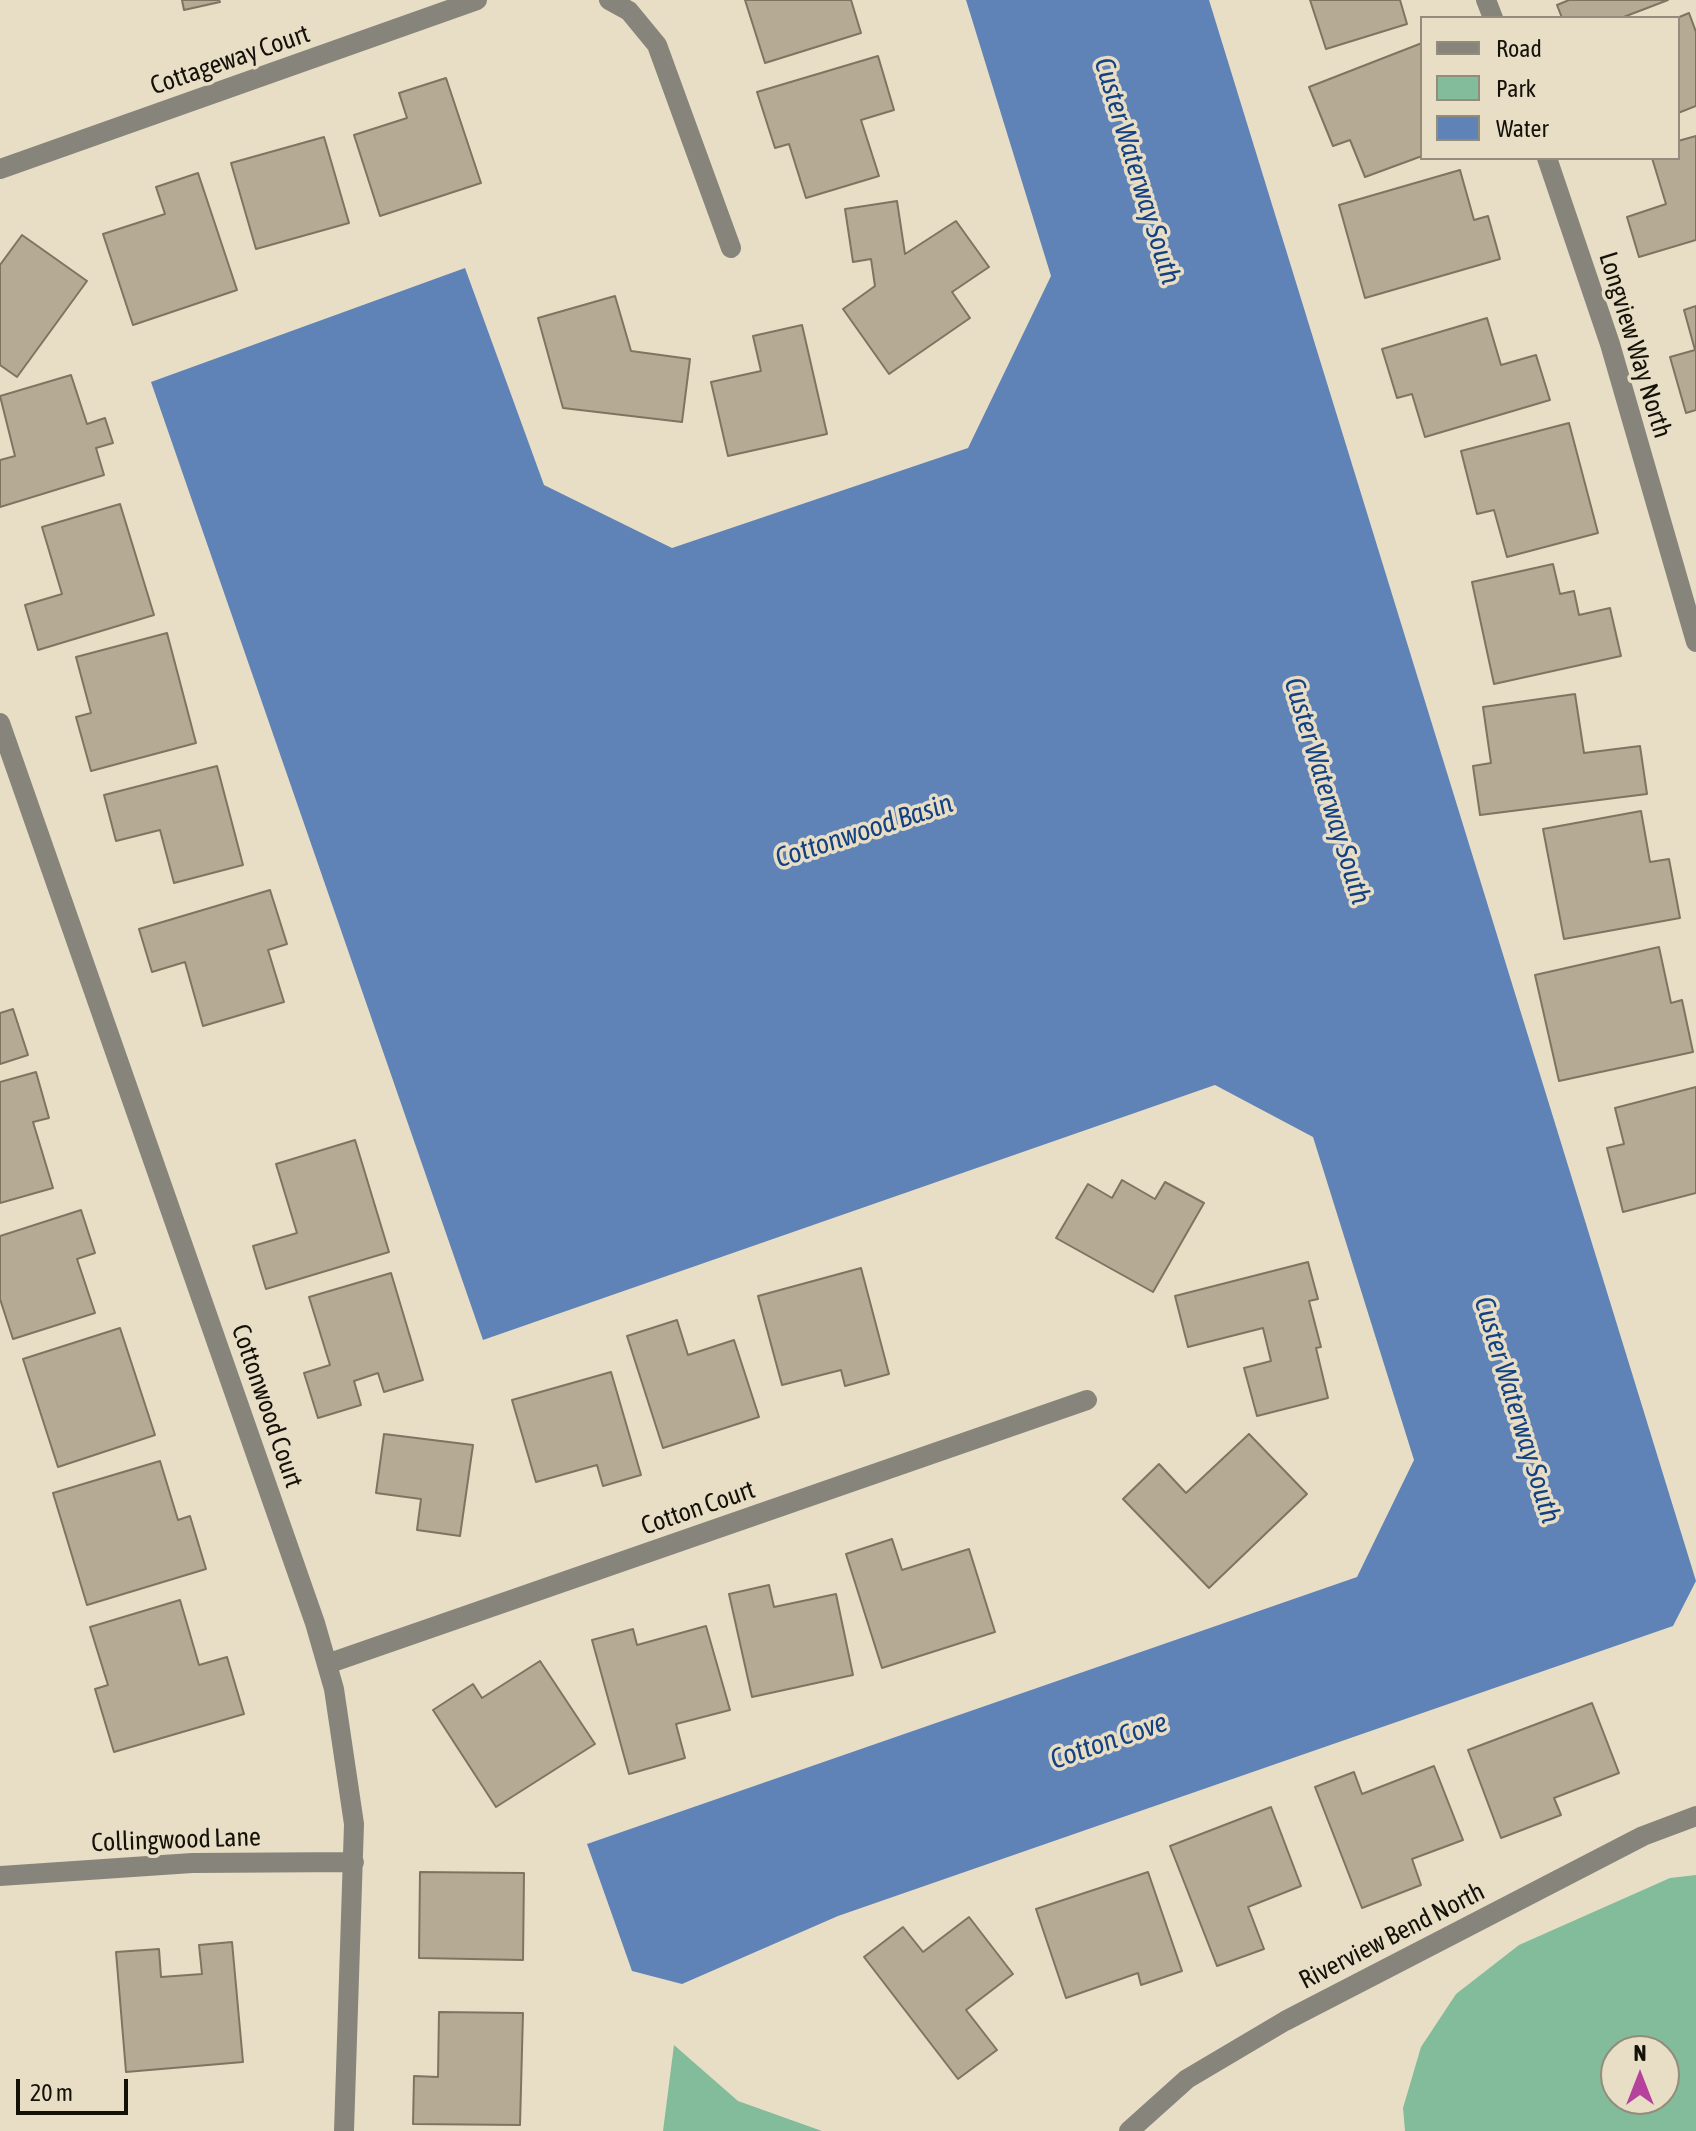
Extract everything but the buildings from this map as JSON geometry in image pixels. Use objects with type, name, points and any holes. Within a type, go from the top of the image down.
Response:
[{"type":"street","name":"Cottageway Court","points":[[0,169],[477,0]]},
{"type":"street","points":[[609,0],[629,11],[657,45],[731,248]]},
{"type":"street","name":"Longview Way North","points":[[1548,160],[1610,344],[1696,642]]},
{"type":"street","name":"Cottonwood Court","points":[[0,723],[327,1664],[350,1785],[354,1862],[344,2131]]},
{"type":"street","name":"Cotton Court","points":[[327,1664],[1087,1400]]},
{"type":"street","name":"Riverview Bend North","points":[[1129,2131],[1187,2079],[1285,2021],[1643,1836],[1696,1816]]},
{"type":"street","name":"Collingwood Lane","points":[[0,1876],[192,1863],[354,1862]]},
{"type":"green space","points":[[1696,1875],[1696,2131],[1405,2131],[1403,2108],[1421,2047],[1456,1994],[1519,1945],[1670,1878]]},
{"type":"green space","points":[[674,2045],[738,2101],[822,2131],[663,2131]]},
{"type":"water","points":[[966,0],[1209,0],[1696,1581],[1673,1626],[838,1916],[682,1984],[632,1971],[587,1844],[1357,1577],[1414,1460],[1313,1137],[1215,1085],[483,1340],[151,382],[465,268],[544,485],[672,548],[968,448],[1051,276]]},
{"type":"water label","name":"Custer Waterway South","points":[[1137,171]]},
{"type":"water label","name":"Custer Waterway South","points":[[1327,791]]},
{"type":"water label","name":"Cottonwood Basin","points":[[864,831]]},
{"type":"water label","name":"Custer Waterway South","points":[[1517,1410]]},
{"type":"water label","name":"Cotton Cove","points":[[1109,1741]]}]
